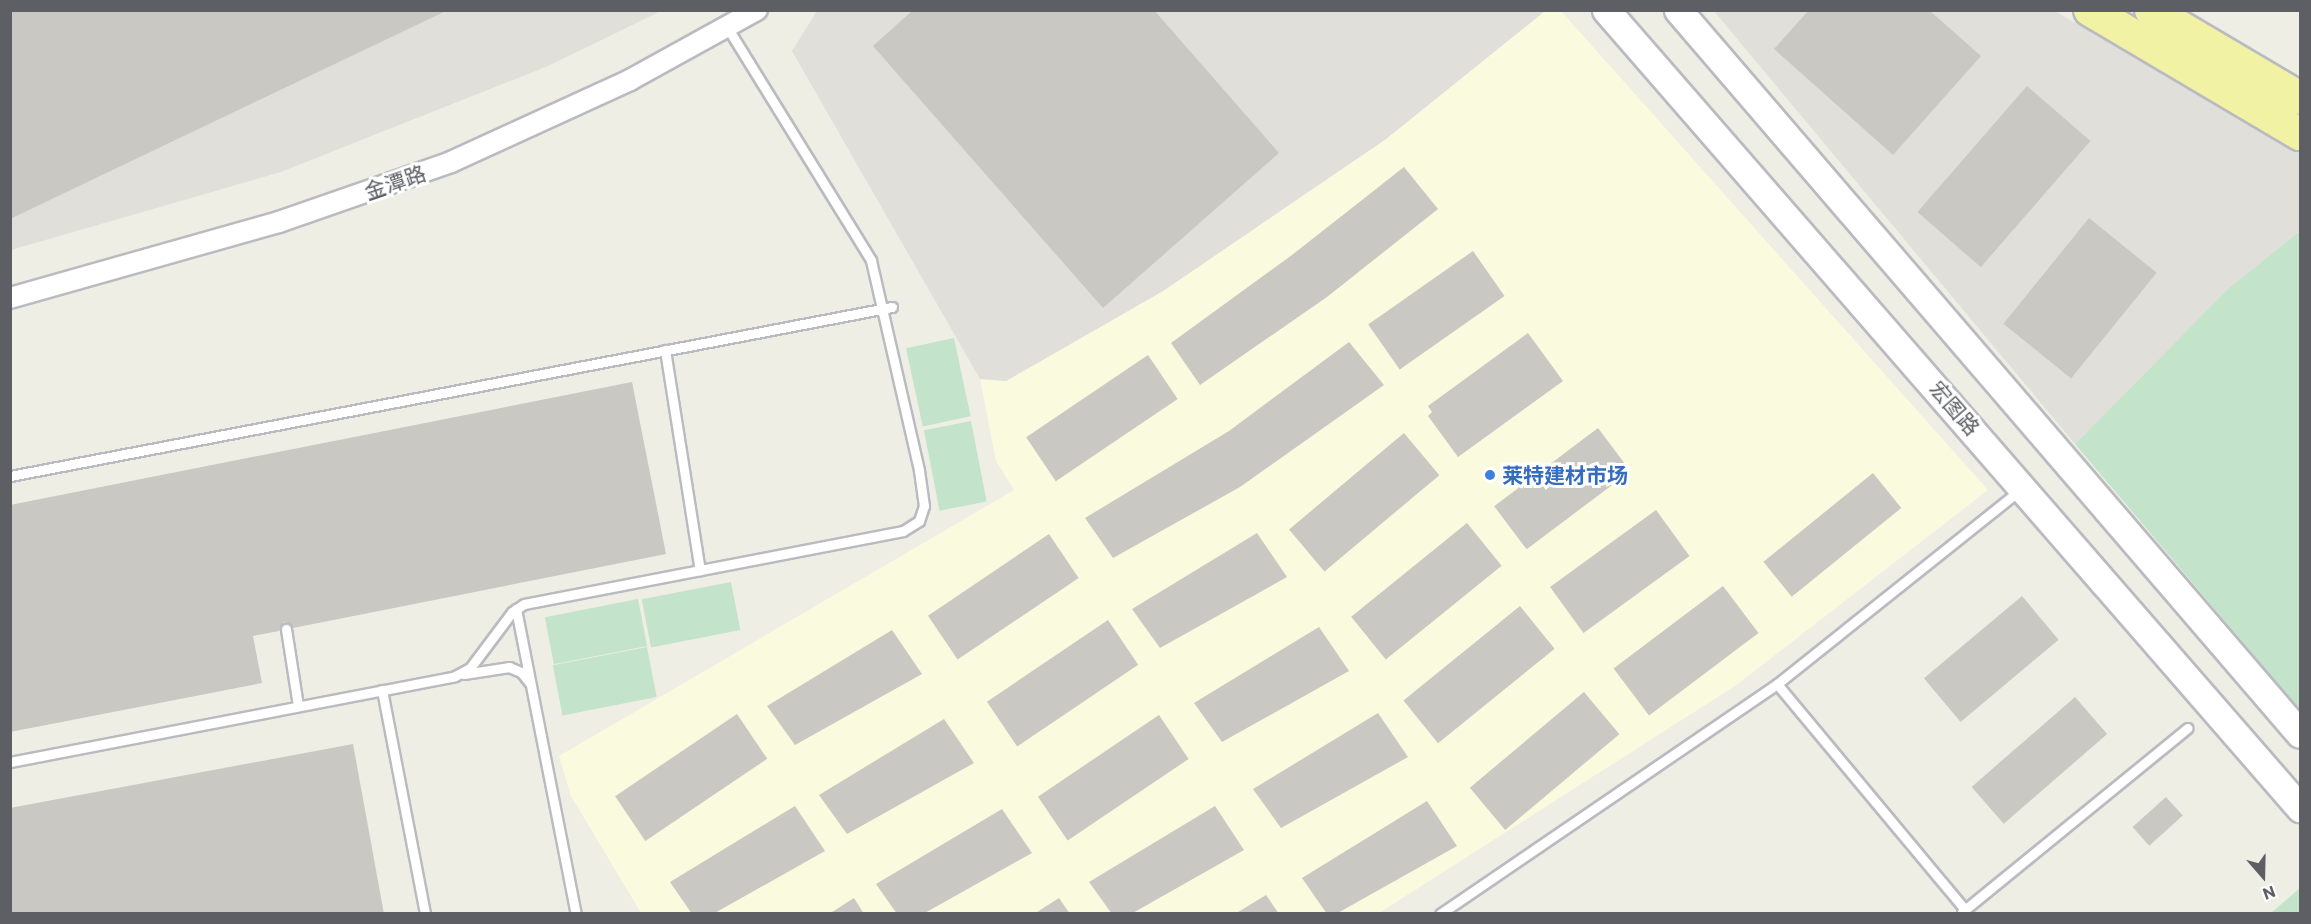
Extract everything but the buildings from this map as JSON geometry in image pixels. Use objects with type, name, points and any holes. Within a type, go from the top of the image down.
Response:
[{"type":"highway","points":[[2090,10],[2301,134]]},
{"type":"highway","points":[[2151,10],[2301,98]]},
{"type":"main road","name":"宏图路","points":[[1606,10],[2024,486],[2301,808]]},
{"type":"main road","points":[[1678,10],[2301,734]]},
{"type":"street","name":"金潭路","points":[[10,298],[279,222],[451,162],[630,80],[757,10]]},
{"type":"lane","points":[[455,676],[470,668],[516,609],[524,604],[903,531],[919,521],[924,506],[919,470],[887,308],[871,260],[861,238],[727,27]]},
{"type":"lane","points":[[10,476],[887,308]]},
{"type":"lane","points":[[665,350],[700,570]]},
{"type":"lane","points":[[1440,914],[1777,684],[2024,486]]},
{"type":"lane","points":[[516,609],[576,914]]},
{"type":"lane","points":[[285,629],[298,706]]},
{"type":"lane","points":[[10,762],[509,667],[521,672],[531,684]]},
{"type":"lane","points":[[1777,684],[1963,912],[2188,728]]},
{"type":"lane","points":[[381,690],[425,914]]},
{"type":"shaded area","points":[[11,11],[661,11],[548,66],[281,172],[11,250]]},
{"type":"shaded area","points":[[817,11],[1545,11],[1386,139],[1163,291],[1006,381],[980,379],[792,51]]},
{"type":"shaded area","name":"莱特建材市场","points":[[1545,11],[1561,11],[1988,490],[1735,686],[1379,913],[641,913],[571,796],[559,756],[1014,490],[996,461],[980,379],[1006,381],[1163,291],[1386,139]]},
{"type":"shaded area","points":[[1714,11],[2055,11],[2300,154],[2300,231],[2229,288],[2075,444]]},
{"type":"shaded area","points":[[2300,231],[2300,710],[2075,444],[2229,288]]},
{"type":"shaded area","points":[[954,338],[971,416],[923,426],[906,348]]},
{"type":"shaded area","points":[[971,421],[987,501],[940,511],[924,430]]},
{"type":"shaded area","points":[[731,582],[740,630],[651,647],[642,599]]},
{"type":"shaded area","points":[[638,599],[647,646],[554,664],[545,617]]},
{"type":"shaded area","points":[[647,647],[657,697],[562,715],[553,665]]},
{"type":"shaded area","points":[[2300,888],[2300,913],[2271,913]]},
{"type":"place","name":"莱特建材市场","points":[[1490,475]]}]
